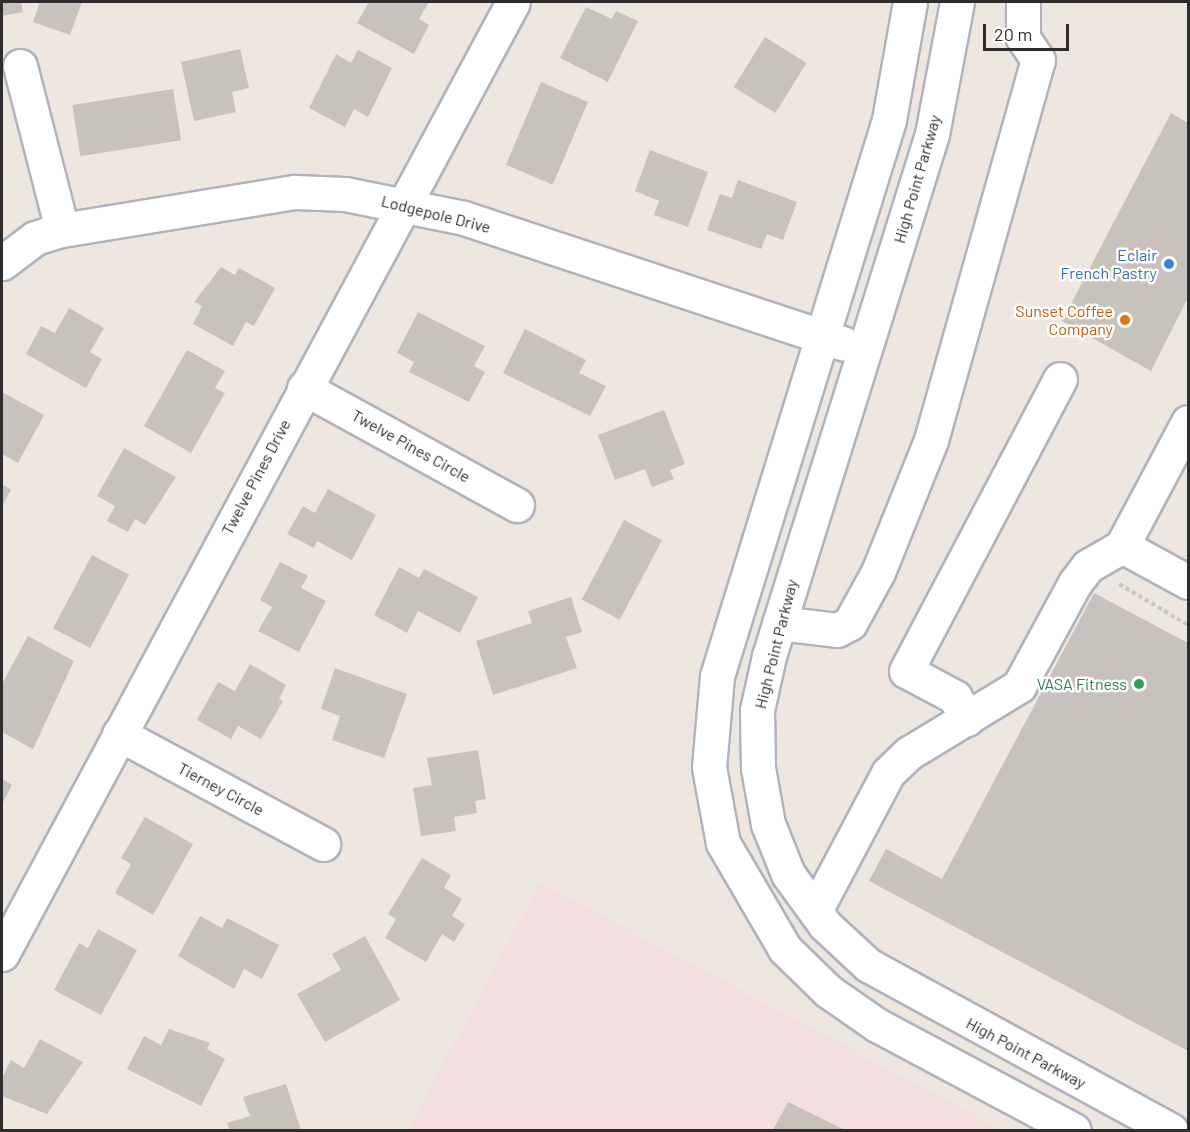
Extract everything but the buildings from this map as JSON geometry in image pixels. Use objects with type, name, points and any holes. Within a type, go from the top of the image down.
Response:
[{"type":"street","name":"Twelve Pines Drive","points":[[2,954],[513,2]]},
{"type":"street","points":[[910,2],[889,120],[823,336],[750,555],[717,676],[709,767],[723,843],[784,949],[828,991],[877,1025],[1074,1131]]},
{"type":"street","name":"High Point Parkway","points":[[957,2],[932,134],[779,623],[757,710],[758,768],[772,834],[788,874],[815,910],[868,965],[903,988],[1171,1131]]},
{"type":"street","points":[[779,623],[837,630],[854,617],[931,440],[1038,60],[1023,38],[1023,2]]},
{"type":"street","points":[[20,66],[62,230]]},
{"type":"street","name":"Lodgepole Drive","points":[[2,264],[35,238],[62,230],[295,192],[405,204],[464,218],[865,349]]},
{"type":"street","points":[[966,719],[955,697],[906,672],[1060,379]]},
{"type":"street","name":"Twelve Pines Circle","points":[[304,388],[517,505]]},
{"type":"street","points":[[815,910],[888,773],[909,753],[1019,686],[1088,567],[1122,546],[1188,422]]},
{"type":"street","points":[[1122,546],[1188,582]]},
{"type":"street","name":"Tierney Circle","points":[[119,734],[322,844]]},
{"type":"path","points":[[1088,567],[1188,625]]},
{"type":"shaded area","points":[[540,883],[1002,1130],[408,1130]]},
{"type":"place","name":"Eclair French Pastry","points":[[1169,264]]},
{"type":"place","name":"Sunset Coffee Company","points":[[1125,320]]},
{"type":"place","name":"VASA Fitness","points":[[1139,684]]}]
